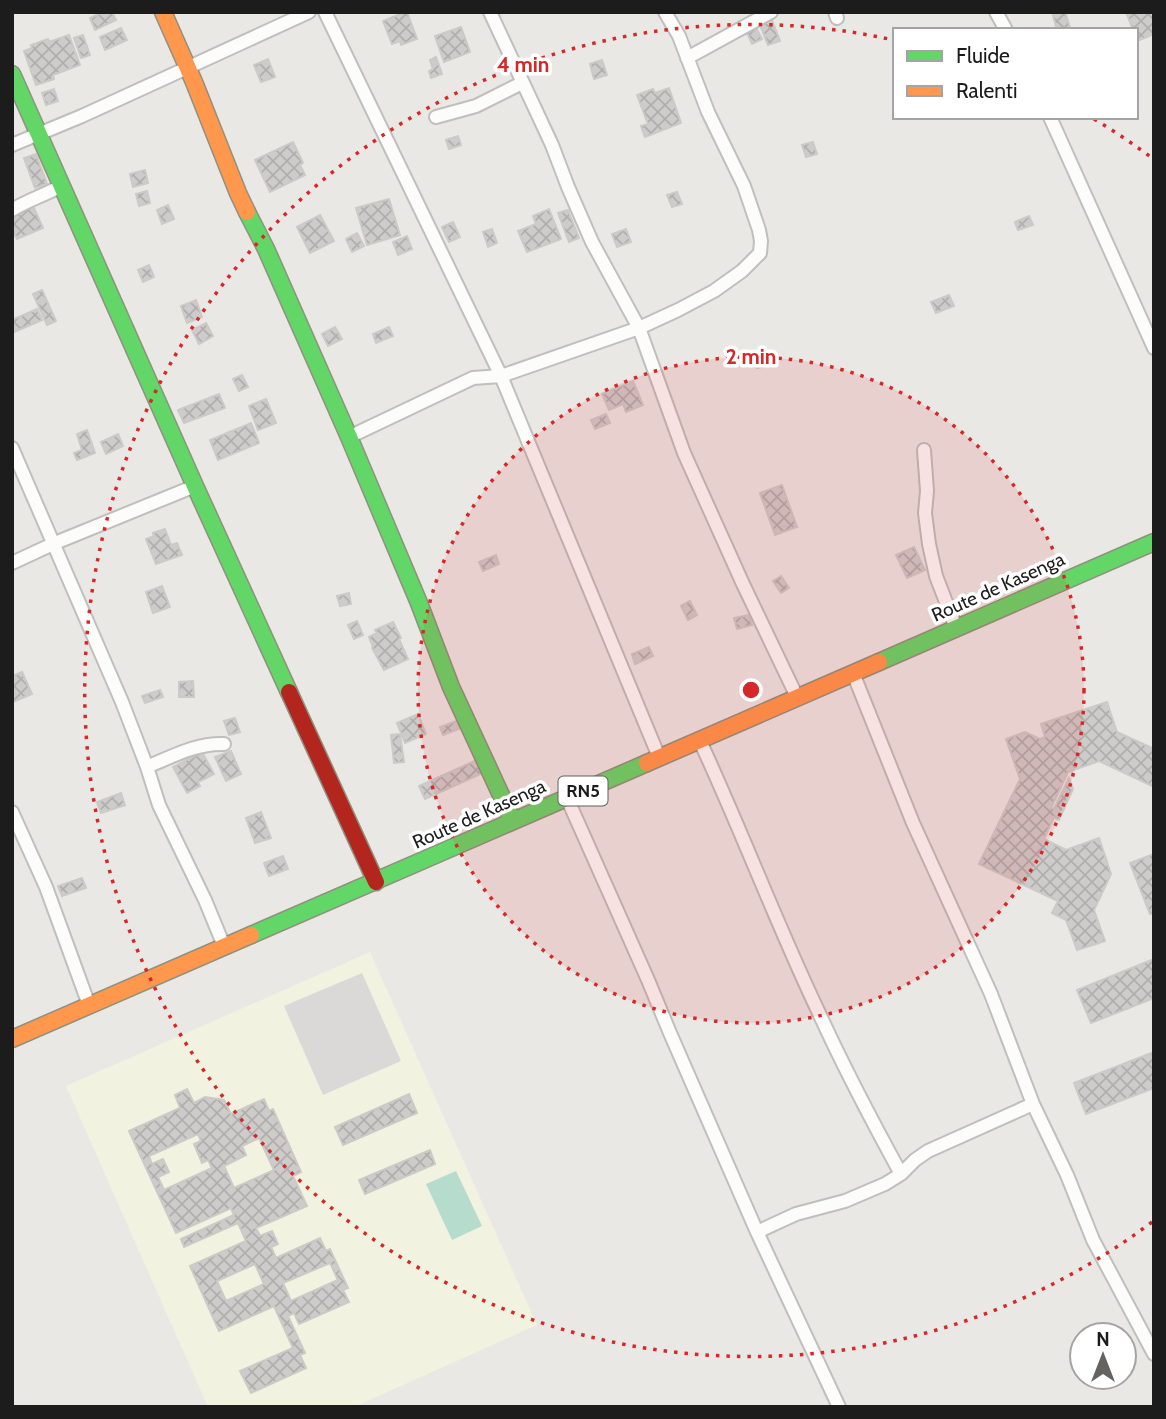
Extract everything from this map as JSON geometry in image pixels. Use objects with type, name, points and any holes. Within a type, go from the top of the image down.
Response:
[{"type":"main road","points":[[163,12],[238,193],[266,248],[349,437],[419,603],[451,687],[513,821]]},
{"type":"main road","points":[[12,74],[195,486],[376,882]]},
{"type":"main road","name":"Route de Kasenga","points":[[12,1039],[1154,542]]},
{"type":"street","points":[[12,145],[82,116],[309,12]]},
{"type":"street","points":[[325,12],[501,376],[659,757]]},
{"type":"street","points":[[489,12],[552,145],[592,242],[639,328],[684,453],[797,697]]},
{"type":"street","points":[[349,437],[473,378],[501,376],[639,328],[714,291],[753,262],[760,253],[759,230],[744,186],[708,112],[679,36],[665,12]]},
{"type":"street","points":[[687,58],[771,12]]},
{"type":"street","points":[[996,12],[1005,28]]},
{"type":"street","points":[[436,117],[476,106],[522,83]]},
{"type":"street","points":[[1051,119],[1154,348]]},
{"type":"street","points":[[12,210],[61,186]]},
{"type":"street","points":[[12,447],[122,702],[159,805],[225,946]]},
{"type":"street","points":[[924,450],[925,513],[929,544],[936,576],[956,628]]},
{"type":"street","points":[[12,563],[195,486]]},
{"type":"street","points":[[853,673],[913,823],[991,994],[1033,1104],[1067,1175],[1093,1240],[1154,1354]]},
{"type":"street","points":[[699,739],[818,1012],[859,1097],[901,1174]]},
{"type":"street","points":[[147,767],[188,749],[224,744]]},
{"type":"street","points":[[567,798],[757,1232],[839,1407]]},
{"type":"street","points":[[12,813],[46,887],[89,1005]]},
{"type":"street","points":[[757,1232],[796,1214],[826,1208],[886,1184],[928,1151],[1033,1104]]},
{"type":"shaded area","points":[[370,952],[537,1325],[354,1407],[208,1407],[66,1086]]},
{"type":"shaded area","points":[[362,973],[401,1061],[323,1095],[284,1006]]},
{"type":"green space","points":[[456,1171],[482,1226],[452,1240],[426,1184]]},
{"type":"building","points":[[103,12],[112,12],[116,20],[95,30],[90,18]]},
{"type":"building","points":[[405,12],[417,39],[401,45],[400,41],[392,44],[383,21]]},
{"type":"building","points":[[1052,12],[1065,12],[1070,28],[1056,28]]},
{"type":"building","points":[[1126,12],[1151,12],[1154,18],[1154,34],[1138,41],[1138,28],[1132,28]]},
{"type":"building","points":[[770,15],[780,41],[768,45],[758,20]]},
{"type":"building","points":[[461,27],[470,52],[444,62],[435,36]]},
{"type":"building","points":[[121,28],[127,40],[105,50],[100,37]]},
{"type":"building","points":[[756,28],[762,39],[752,44],[747,33]]},
{"type":"building","points":[[69,35],[80,65],[36,85],[24,51],[32,48],[31,45]]},
{"type":"building","points":[[83,35],[90,55],[81,58],[74,38]]},
{"type":"building","points":[[436,57],[442,74],[431,78],[429,71],[433,69],[430,60]]},
{"type":"building","points":[[268,59],[275,77],[261,82],[254,65]]},
{"type":"building","points":[[602,60],[607,75],[594,79],[590,64]]},
{"type":"building","points":[[669,88],[681,123],[645,137],[641,126],[648,124],[637,95],[653,89],[655,93]]},
{"type":"building","points":[[54,89],[58,101],[46,105],[42,93]]},
{"type":"building","points":[[458,136],[461,145],[449,149],[446,140]]},
{"type":"building","points":[[293,142],[303,163],[300,165],[305,175],[270,192],[255,160]]},
{"type":"building","points":[[813,142],[817,154],[806,157],[802,145]]},
{"type":"building","points":[[36,154],[47,184],[35,188],[24,158]]},
{"type":"building","points":[[145,170],[148,183],[133,187],[130,174]]},
{"type":"building","points":[[147,191],[150,203],[139,206],[136,194]]},
{"type":"building","points":[[677,192],[682,204],[672,207],[667,195]]},
{"type":"building","points":[[389,199],[400,235],[367,245],[356,208]]},
{"type":"building","points":[[168,205],[174,219],[162,224],[157,210]]},
{"type":"building","points":[[33,206],[43,228],[17,239],[12,229],[12,219],[17,217],[16,213]]},
{"type":"building","points":[[549,209],[561,239],[527,252],[518,231],[536,224],[533,216]]},
{"type":"building","points":[[568,210],[579,238],[569,242],[558,213]]},
{"type":"building","points":[[320,215],[334,241],[310,253],[297,227]]},
{"type":"building","points":[[1029,216],[1033,225],[1018,230],[1015,222]]},
{"type":"building","points":[[453,222],[460,237],[449,242],[442,227]]},
{"type":"building","points":[[492,229],[497,243],[488,247],[483,232]]},
{"type":"building","points":[[626,229],[631,242],[617,247],[612,234]]},
{"type":"building","points":[[357,233],[364,246],[352,252],[346,239]]},
{"type":"building","points":[[407,236],[412,249],[398,255],[393,242]]},
{"type":"building","points":[[149,265],[154,277],[143,282],[138,270]]},
{"type":"building","points":[[42,290],[56,321],[47,325],[33,294]]},
{"type":"building","points":[[949,295],[954,306],[936,313],[931,302]]},
{"type":"building","points":[[196,300],[202,317],[187,323],[181,306]]},
{"type":"building","points":[[37,309],[42,320],[12,333],[12,320]]},
{"type":"building","points":[[206,323],[213,336],[199,344],[192,330]]},
{"type":"building","points":[[335,327],[342,339],[328,346],[322,334]]},
{"type":"building","points":[[389,327],[393,336],[376,343],[373,334]]},
{"type":"building","points":[[766,349],[767,353],[771,352],[774,364],[757,368],[753,353]]},
{"type":"building","points":[[242,375],[248,387],[239,391],[233,379]]},
{"type":"building","points":[[633,381],[643,405],[626,412],[623,404],[609,410],[602,394]]},
{"type":"building","points":[[219,394],[225,408],[184,423],[178,410]]},
{"type":"building","points":[[266,399],[276,423],[258,430],[249,406]]},
{"type":"building","points":[[606,414],[610,423],[595,429],[591,420]]},
{"type":"building","points":[[251,423],[259,443],[218,460],[210,440]]},
{"type":"building","points":[[87,430],[95,453],[77,460],[74,453],[82,450],[77,434]]},
{"type":"building","points":[[118,434],[123,446],[106,454],[101,442]]},
{"type":"building","points":[[782,485],[797,527],[775,535],[760,493]]},
{"type":"building","points":[[165,529],[171,545],[177,543],[182,555],[156,564],[146,539]]},
{"type":"building","points":[[914,547],[925,570],[907,578],[896,555]]},
{"type":"building","points":[[496,555],[499,564],[483,571],[479,562]]},
{"type":"building","points":[[781,576],[789,588],[781,593],[773,581]]},
{"type":"building","points":[[162,586],[170,607],[153,613],[146,592]]},
{"type":"building","points":[[349,593],[351,604],[340,606],[337,596]]},
{"type":"building","points":[[690,601],[697,615],[688,620],[681,606]]},
{"type":"building","points":[[749,615],[752,625],[737,629],[734,618]]},
{"type":"building","points":[[357,621],[363,635],[354,639],[348,625]]},
{"type":"building","points":[[393,622],[408,659],[384,670],[369,637],[377,633],[375,630]]},
{"type":"building","points":[[649,647],[653,656],[635,664],[632,654]]},
{"type":"building","points":[[22,672],[32,694],[13,702],[12,676]]},
{"type":"building","points":[[193,681],[194,697],[179,697],[179,682]]},
{"type":"building","points":[[160,690],[163,697],[145,703],[142,696]]},
{"type":"building","points":[[1107,702],[1117,732],[1154,749],[1154,787],[1099,761],[1068,772],[1051,808],[1054,809],[1069,778],[1073,789],[1059,820],[1054,817],[1044,839],[1066,850],[1099,838],[1111,874],[1094,910],[1105,941],[1077,950],[1066,920],[1052,913],[1058,901],[979,864],[1020,779],[1006,739],[1025,732],[1040,739],[1045,737],[1041,724]]},
{"type":"building","points":[[418,714],[426,734],[405,743],[397,723]]},
{"type":"building","points":[[235,718],[240,732],[229,735],[224,721]]},
{"type":"building","points":[[456,721],[459,729],[443,735],[440,727]]},
{"type":"building","points":[[400,734],[404,762],[394,763],[391,735]]},
{"type":"building","points":[[231,751],[241,774],[226,781],[215,757]]},
{"type":"building","points":[[202,752],[214,774],[198,782],[200,786],[187,793],[173,767]]},
{"type":"building","points":[[479,759],[485,772],[425,799],[419,786]]},
{"type":"building","points":[[121,793],[125,805],[101,813],[97,802]]},
{"type":"building","points":[[261,812],[271,838],[255,843],[246,818]]},
{"type":"building","points":[[1154,854],[1154,913],[1150,914],[1130,863]]},
{"type":"building","points":[[283,856],[288,869],[269,876],[264,863]]},
{"type":"building","points":[[82,878],[86,888],[62,896],[58,886]]},
{"type":"building","points":[[1154,959],[1154,998],[1091,1023],[1077,990]]},
{"type":"building","points":[[1154,1052],[1154,1088],[1086,1114],[1074,1083]]},
{"type":"building","points":[[187,1089],[194,1103],[205,1097],[224,1100],[231,1114],[264,1099],[269,1111],[273,1109],[301,1172],[293,1176],[307,1206],[256,1228],[260,1236],[272,1231],[278,1244],[271,1247],[276,1258],[320,1238],[326,1251],[330,1249],[348,1288],[343,1290],[349,1302],[299,1324],[294,1313],[288,1316],[305,1353],[300,1355],[306,1368],[251,1393],[240,1371],[293,1348],[274,1306],[219,1331],[190,1266],[246,1241],[238,1223],[184,1247],[181,1239],[234,1215],[231,1208],[176,1233],[129,1131],[180,1108],[175,1095]],"holes":[[[198,1134],[201,1141],[194,1144],[202,1163],[208,1160],[212,1168],[164,1190],[158,1177],[169,1172],[163,1159],[152,1164],[149,1156]],[[259,1138],[274,1170],[234,1188],[224,1166],[246,1155],[242,1146]],[[330,1263],[338,1280],[291,1301],[283,1283]],[[255,1264],[264,1284],[226,1301],[217,1281]]]},
{"type":"building","points":[[409,1094],[417,1113],[343,1145],[335,1127]]},
{"type":"building","points":[[430,1150],[435,1164],[365,1194],[359,1180]]},
{"type":"traffic: fast","points":[[12,74],[289,692]]},
{"type":"traffic: fast","points":[[247,212],[349,437],[419,603],[451,687],[513,821]]},
{"type":"traffic: fast","points":[[879,662],[1154,542]]},
{"type":"traffic: fast","points":[[251,935],[647,763]]},
{"type":"traffic: slow","points":[[163,12],[247,212]]},
{"type":"traffic: slow","points":[[647,763],[879,662]]},
{"type":"traffic: slow","points":[[12,1039],[251,935]]},
{"type":"traffic: jam","points":[[289,692],[376,882]]}]
